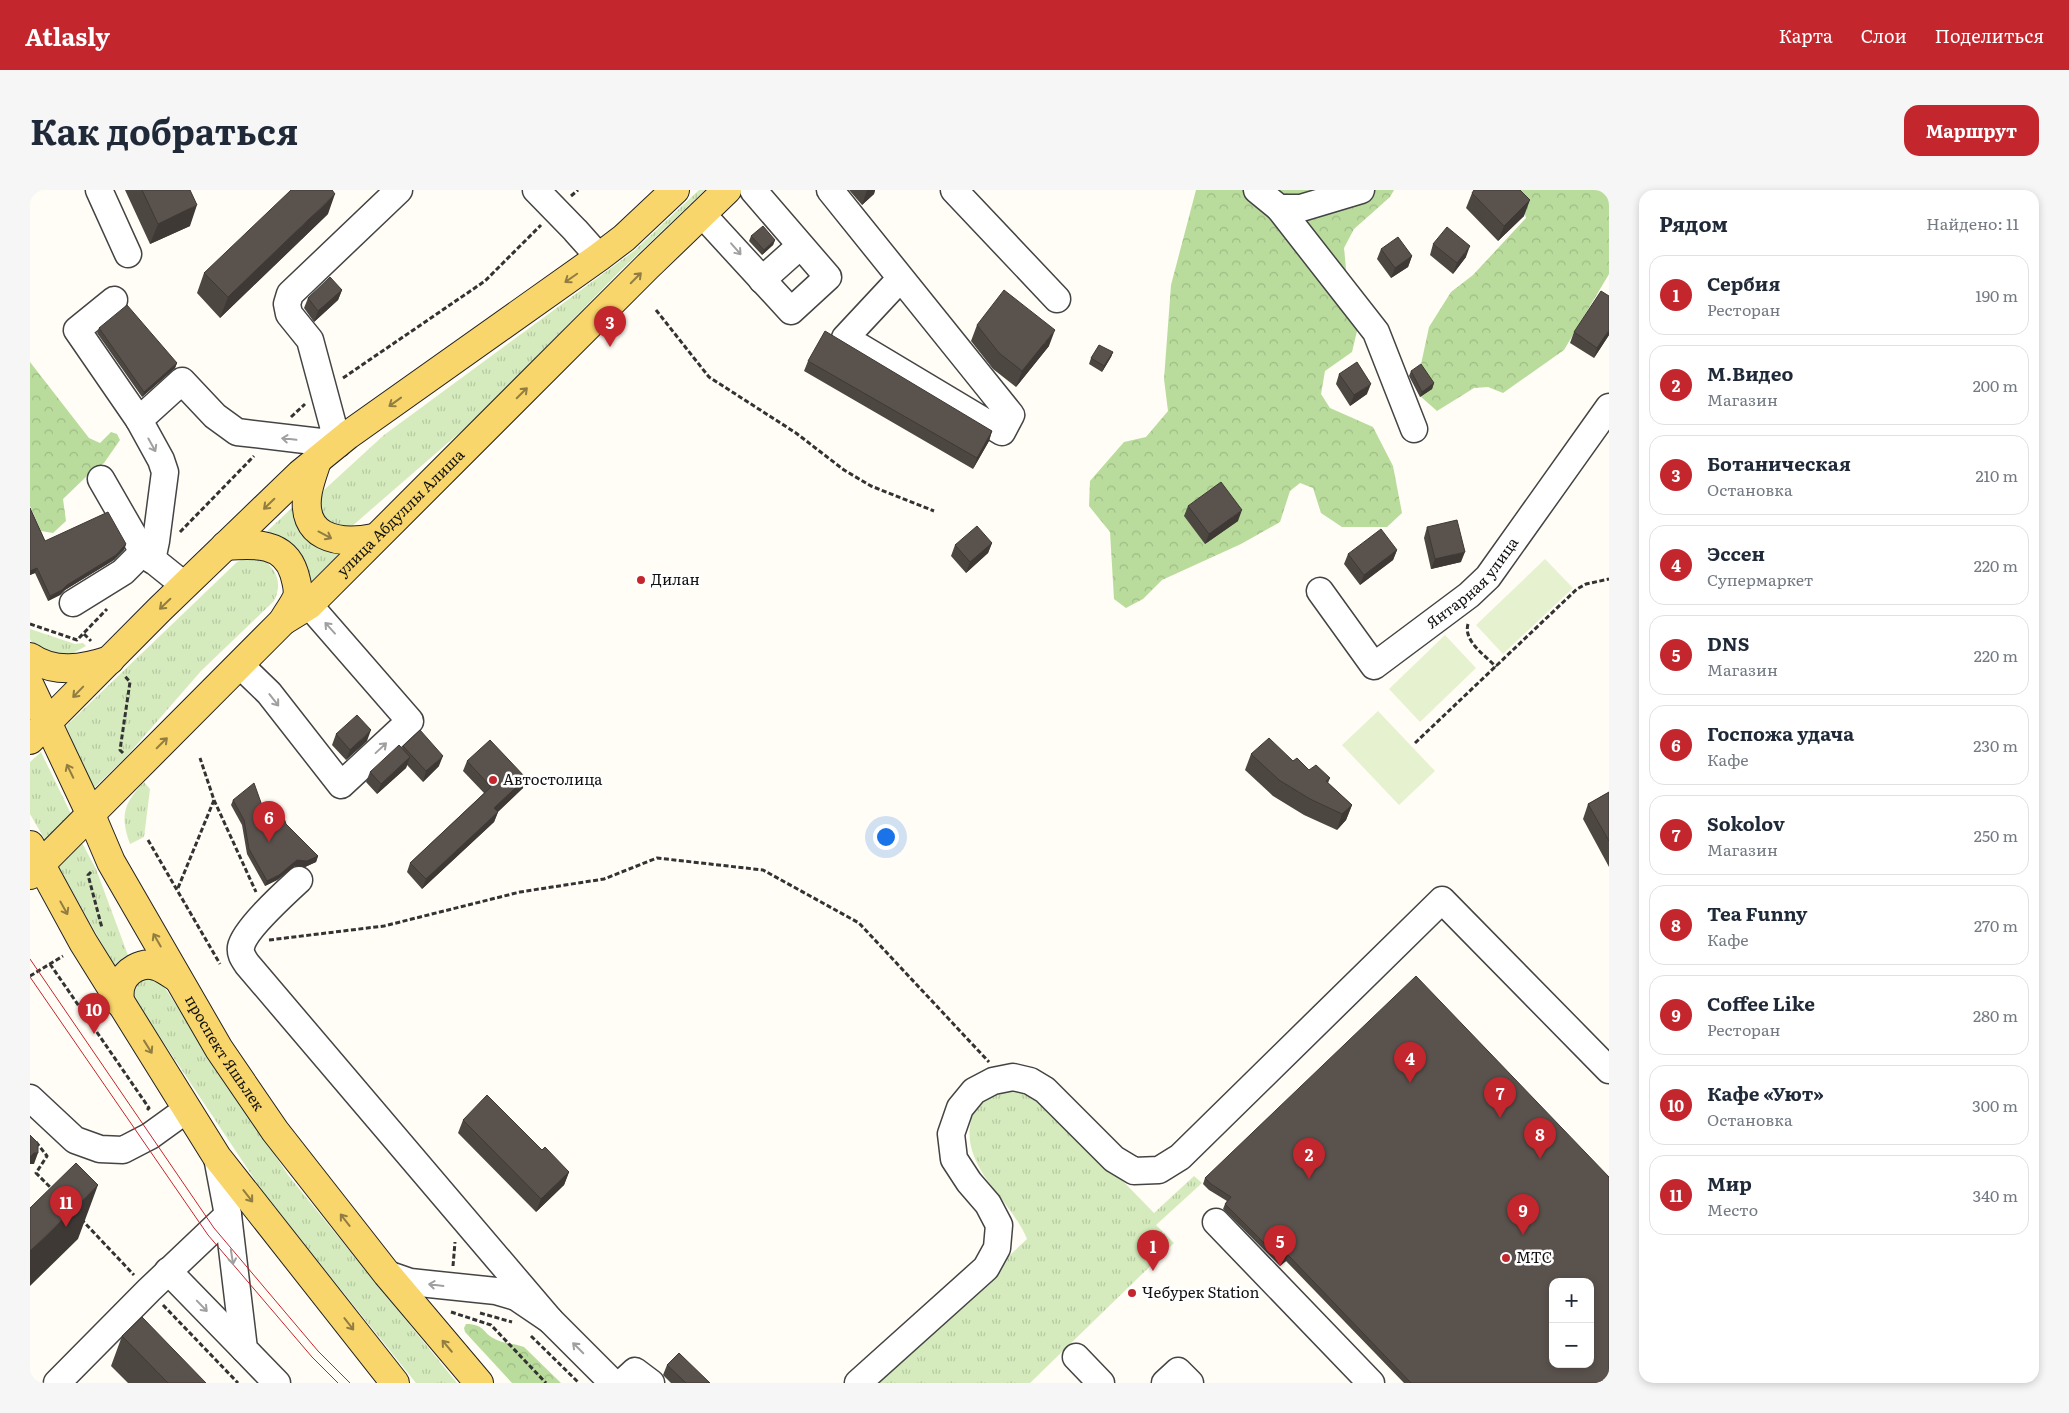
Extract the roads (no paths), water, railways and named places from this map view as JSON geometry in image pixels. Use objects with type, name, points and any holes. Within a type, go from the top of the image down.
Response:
[{"type":"main road","points":[[38,732],[116,666],[184,585],[300,474],[327,452],[599,258],[624,238],[675,190]]},
{"type":"main road","name":"улица Абдуллы Алиша","points":[[33,862],[72,834],[91,815],[127,767],[240,664],[283,621],[309,605],[374,538],[727,190]]},
{"type":"main road","points":[[327,452],[307,492],[307,510],[311,524],[321,535],[338,541],[356,542],[374,538]]},
{"type":"main road","points":[[225,546],[256,544],[272,548],[284,556],[292,565],[296,579],[297,596],[283,621]]},
{"type":"main road","points":[[30,657],[49,666],[62,668],[116,666]]},
{"type":"main road","name":"проспект Яшьлек","points":[[30,686],[38,732],[91,815],[103,865],[177,978],[219,1049],[275,1131],[387,1274],[478,1383]]},
{"type":"main road","points":[[103,865],[118,797],[127,767]]},
{"type":"main road","points":[[33,862],[217,1157],[395,1383]]},
{"type":"main road","points":[[120,1002],[121,985],[126,975],[133,969],[146,964],[157,966],[177,978]]},
{"type":"street","points":[[98,190],[128,254]]},
{"type":"street","points":[[138,420],[182,381],[215,416],[237,432],[327,452],[310,340],[289,314],[287,304],[290,294],[399,190]]},
{"type":"street","points":[[536,190],[576,230],[599,258]]},
{"type":"street","points":[[702,214],[791,311],[828,277],[753,190]]},
{"type":"street","points":[[830,190],[908,276],[1011,414],[1002,432],[845,338],[908,276]]},
{"type":"street","points":[[954,190],[1057,299]]},
{"type":"street","points":[[1257,190],[1279,208],[1376,332],[1414,430]]},
{"type":"street","points":[[1279,208],[1301,208],[1361,190]]},
{"type":"street","points":[[762,280],[800,246]]},
{"type":"street","points":[[73,603],[147,556],[156,541],[165,472],[161,460],[138,420],[77,330],[114,300]]},
{"type":"street","name":"Янтарная улица","points":[[1320,591],[1374,666],[1469,595],[1488,577],[1609,407]]},
{"type":"street","points":[[101,479],[147,556],[184,585]]},
{"type":"street","points":[[240,664],[269,693],[341,785],[410,721],[309,605]]},
{"type":"street","points":[[299,880],[265,912],[242,944],[241,954],[247,964],[550,1320],[612,1383]]},
{"type":"street","points":[[858,1383],[986,1268],[997,1248],[999,1225],[988,1204],[969,1182],[954,1159],[951,1134],[960,1108],[974,1091],[993,1081],[1013,1077],[1030,1081],[1046,1090],[1114,1159],[1134,1170],[1159,1170],[1180,1157],[1442,900],[1609,1070]]},
{"type":"street","points":[[30,1098],[75,1140],[100,1149],[123,1150],[150,1136],[186,1110]]},
{"type":"street","points":[[217,1157],[228,1215],[244,1349]]},
{"type":"street","points":[[71,1378],[168,1271],[228,1215]]},
{"type":"street","points":[[1216,1222],[1371,1383]]},
{"type":"street","points":[[472,1288],[486,1282],[492,1276],[496,1265],[493,1253]]},
{"type":"street","points":[[168,1271],[277,1383]]},
{"type":"street","points":[[387,1274],[410,1282],[496,1291],[516,1296],[550,1320]]},
{"type":"street","points":[[1076,1357],[1101,1383]]},
{"type":"street","points":[[622,1383],[635,1371],[651,1383]]},
{"type":"street","points":[[1165,1383],[1178,1371],[1190,1383]]},
{"type":"tram line","points":[[30,959],[214,1228],[318,1351],[350,1383]]},
{"type":"tram line","points":[[30,977],[208,1235],[312,1357],[338,1383]]},
{"type":"place","name":"Ботаническая","points":[[610,347]]},
{"type":"place","name":"Дилан","points":[[641,580]]},
{"type":"place","name":"Автостолица","points":[[493,780]]},
{"type":"place","name":"Госпожа удача","points":[[269,842]]},
{"type":"place","name":"Кафе «Уют»","points":[[94,1034]]},
{"type":"place","name":"Эссен","points":[[1410,1083]]},
{"type":"place","name":"Sokolov","points":[[1500,1118]]},
{"type":"place","name":"Tea Funny","points":[[1540,1159]]},
{"type":"place","name":"М.Видео","points":[[1309,1179]]},
{"type":"place","name":"Мир","points":[[66,1227]]},
{"type":"place","name":"Coffee Like","points":[[1523,1235]]},
{"type":"place","name":"МТС","points":[[1506,1258]]},
{"type":"place","name":"DNS","points":[[1280,1266]]},
{"type":"place","name":"Сербия","points":[[1153,1271]]},
{"type":"place","name":"Чебурек Station","points":[[1132,1293]]}]
